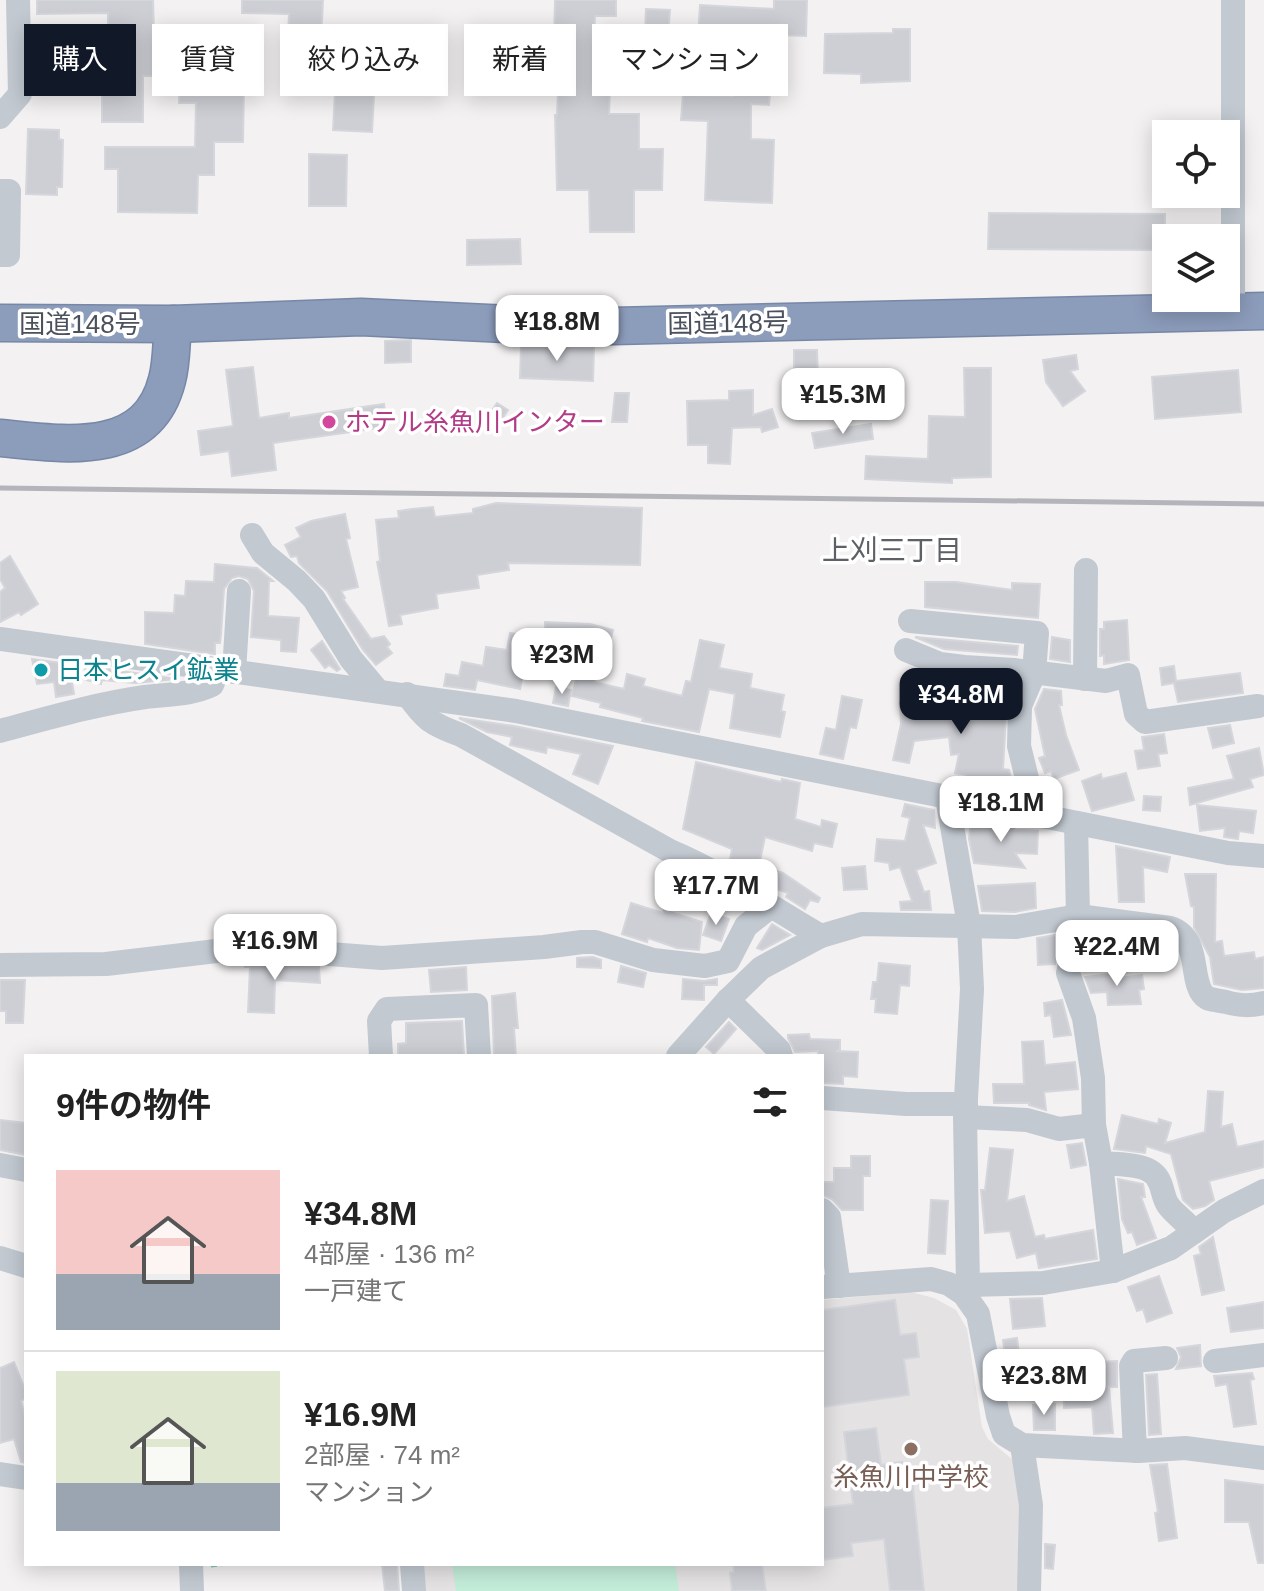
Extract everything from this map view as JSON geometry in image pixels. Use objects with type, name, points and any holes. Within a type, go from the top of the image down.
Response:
[{"type":"highway","name":"国道148号","points":[[0,323],[173,324],[361,317],[570,327],[1249,311]]},
{"type":"highway","points":[[0,438],[103,441],[132,431],[145,421],[162,395],[167,379],[173,324]]},
{"type":"street","points":[[0,117],[20,94],[18,0]]},
{"type":"street","points":[[1233,0],[1249,311]]},
{"type":"street","points":[[0,191],[9,191],[8,255],[0,255]]},
{"type":"street","points":[[252,535],[263,553],[314,599],[351,659],[377,690]]},
{"type":"street","points":[[1085,679],[1086,570]]},
{"type":"street","points":[[0,731],[72,711],[198,691],[212,685],[226,671],[239,591]]},
{"type":"street","points":[[910,621],[1037,633],[1034,673],[1020,706],[1019,746],[1036,815]]},
{"type":"street","points":[[0,639],[516,711],[1228,853],[1264,856]]},
{"type":"street","points":[[906,650],[940,664],[1106,681],[1128,675],[1136,714],[1145,722],[1258,706]]},
{"type":"street","points":[[407,694],[423,717],[436,726],[461,735],[670,851],[703,865],[821,936]]},
{"type":"street","points":[[947,797],[969,925],[972,989],[965,1111],[966,1290],[978,1314],[1004,1434],[1022,1445],[1135,1451],[1185,1448],[1264,1458]]},
{"type":"street","points":[[1076,823],[1078,916],[1068,973],[1084,1018],[1113,1271]]},
{"type":"street","points":[[728,961],[746,926],[770,907]]},
{"type":"street","points":[[680,1054],[761,968],[821,936],[862,924],[941,928],[969,925],[1016,927],[1078,916],[1181,931],[1188,940],[1201,991],[1207,998],[1244,1007],[1264,1003]]},
{"type":"street","points":[[0,965],[106,964],[296,945],[329,954],[382,958],[595,942],[653,960],[705,966],[728,961],[761,968]]},
{"type":"street","points":[[728,1000],[780,1054]]},
{"type":"street","points":[[381,1054],[379,1021],[387,1009],[476,1005],[479,1054]]},
{"type":"street","points":[[824,1098],[965,1111],[1027,1120],[1059,1129],[1094,1125]]},
{"type":"street","points":[[1101,1163],[1140,1167],[1152,1172],[1158,1178],[1166,1203],[1184,1218],[1194,1232]]},
{"type":"street","points":[[0,1165],[24,1170]]},
{"type":"street","points":[[824,1212],[829,1217],[830,1286],[931,1279],[966,1290],[1043,1283],[1113,1271],[1171,1248],[1224,1211],[1264,1191]]},
{"type":"street","points":[[0,1258],[24,1265]]},
{"type":"street","points":[[1215,1361],[1264,1355]]},
{"type":"street","points":[[1135,1451],[1131,1366],[1134,1361],[1166,1358]]},
{"type":"street","points":[[1022,1445],[1031,1505],[1029,1591]]},
{"type":"street","points":[[0,1474],[24,1478]]},
{"type":"street","points":[[191,1566],[192,1591]]},
{"type":"street","points":[[412,1566],[414,1591]]},
{"type":"shaded area","name":"糸魚川中学校","points":[[911,1292],[934,1298],[956,1310],[967,1329],[982,1427],[988,1439],[1013,1460],[1024,1507],[1022,1591],[424,1591],[420,1566],[824,1566],[824,1300]]},
{"type":"green space","points":[[452,1566],[675,1566],[679,1591],[456,1591]]},
{"type":"building","points":[[37,0],[153,0],[152,76],[143,76],[143,122],[102,122],[102,96],[136,96],[136,24],[108,24],[108,13],[37,14]]},
{"type":"building","points":[[242,0],[323,0],[322,24],[289,24],[289,14],[242,13]]},
{"type":"building","points":[[555,0],[616,0],[616,16],[595,16],[595,24],[592,24],[592,96],[610,96],[609,114],[639,114],[639,149],[663,149],[662,190],[634,190],[634,232],[590,232],[589,190],[557,190],[555,115],[558,96],[576,96],[576,24],[554,24]]},
{"type":"building","points":[[774,0],[807,0],[806,36],[788,35],[788,24],[699,24],[700,5],[774,9]]},
{"type":"building","points":[[646,9],[670,10],[669,24],[645,24]]},
{"type":"building","points":[[893,29],[910,29],[910,81],[861,83],[861,74],[824,73],[825,34],[893,33]]},
{"type":"building","points":[[179,96],[244,96],[243,142],[214,142],[214,175],[198,175],[197,213],[118,212],[118,169],[105,169],[105,147],[195,147],[196,103],[179,103]]},
{"type":"building","points":[[335,96],[374,96],[372,132],[333,130]]},
{"type":"building","points":[[683,96],[770,96],[769,105],[751,104],[751,139],[774,140],[772,203],[705,200],[708,121],[681,120]]},
{"type":"building","points":[[28,129],[59,130],[59,139],[63,140],[62,187],[57,187],[57,195],[26,194]]},
{"type":"building","points":[[309,154],[347,155],[346,206],[309,206]]},
{"type":"building","points":[[989,213],[1165,214],[1165,224],[1152,224],[1152,250],[988,249]]},
{"type":"building","points":[[520,239],[521,264],[467,265],[467,240]]},
{"type":"building","points":[[411,340],[411,362],[385,363],[385,341]]},
{"type":"building","points":[[521,346],[594,347],[593,381],[520,378]]},
{"type":"building","points":[[794,350],[817,350],[818,378],[794,378]]},
{"type":"building","points":[[1076,355],[1078,369],[1070,371],[1085,391],[1063,406],[1046,382],[1043,360]]},
{"type":"building","points":[[253,367],[259,418],[289,413],[289,418],[384,404],[387,427],[273,443],[276,470],[232,476],[229,451],[201,455],[198,431],[233,426],[226,370]]},
{"type":"building","points":[[964,368],[991,368],[991,477],[952,478],[952,483],[865,479],[866,456],[928,459],[929,416],[965,417]]},
{"type":"building","points":[[1238,370],[1241,412],[1155,419],[1152,377]]},
{"type":"building","points":[[753,390],[753,415],[772,409],[778,427],[762,432],[761,427],[732,428],[730,464],[708,463],[708,445],[688,445],[687,401],[729,400],[729,391]]},
{"type":"building","points":[[615,393],[629,393],[627,422],[612,422]]},
{"type":"building","points":[[497,403],[508,410],[497,427],[486,419]]},
{"type":"building","points":[[871,424],[873,439],[815,448],[812,433]]},
{"type":"building","points":[[496,503],[642,508],[640,565],[508,563],[509,570],[477,575],[479,588],[436,594],[438,608],[400,615],[402,624],[389,626],[377,562],[380,561],[376,520],[399,518],[398,511],[433,507],[435,517],[473,513],[473,509]]},
{"type":"building","points":[[345,514],[350,538],[346,539],[358,587],[341,591],[343,599],[371,639],[384,636],[390,644],[387,647],[392,653],[376,665],[363,650],[327,591],[299,563],[297,556],[291,557],[285,545],[301,537],[296,528],[311,521]]},
{"type":"building","points":[[10,556],[38,604],[21,615],[19,612],[0,622],[0,592],[5,588],[0,579],[0,563]]},
{"type":"building","points":[[215,564],[257,568],[273,581],[269,581],[268,616],[299,618],[296,652],[281,651],[281,640],[251,637],[254,591],[248,579],[239,576],[232,578],[224,589],[220,643],[215,643],[215,654],[145,644],[145,612],[174,613],[175,595],[185,596],[186,581],[214,582]]},
{"type":"building","points":[[925,582],[956,582],[1012,590],[1012,583],[1040,584],[1038,618],[925,607]]},
{"type":"building","points":[[1127,620],[1129,660],[1104,664],[1104,655],[1100,656],[1100,629],[1104,629],[1104,622]]},
{"type":"building","points":[[545,622],[590,624],[613,630],[606,656],[600,655],[594,682],[624,689],[627,674],[645,679],[643,686],[682,696],[686,681],[691,682],[700,640],[724,645],[719,668],[752,674],[750,688],[784,695],[781,711],[785,712],[780,737],[730,728],[735,694],[709,689],[699,732],[642,721],[643,718],[600,707],[601,703],[572,696],[581,659],[526,657],[520,689],[477,680],[475,690],[444,686],[446,674],[459,676],[462,662],[483,666],[486,647],[507,650],[510,633],[545,639]]},
{"type":"building","points":[[915,637],[1018,646],[1017,655],[944,649]]},
{"type":"building","points":[[1052,637],[1070,640],[1070,662],[1050,659]]},
{"type":"building","points":[[322,641],[340,669],[337,671],[329,665],[325,668],[311,650]]},
{"type":"building","points":[[32,659],[69,664],[74,694],[56,697],[54,682],[37,684]]},
{"type":"building","points":[[86,666],[177,679],[135,683],[102,680],[101,684],[83,679]]},
{"type":"building","points":[[1174,666],[1176,681],[1240,673],[1243,693],[1178,702],[1174,683],[1162,685],[1160,668]]},
{"type":"building","points":[[556,687],[571,690],[568,706],[553,703]]},
{"type":"building","points":[[1044,689],[1061,691],[1062,705],[1059,705],[1079,770],[1054,779],[1051,771],[1045,773],[1039,758],[1045,756],[1035,709]]},
{"type":"building","points":[[842,696],[862,700],[856,728],[850,727],[843,759],[820,754],[826,728],[836,730]]},
{"type":"building","points":[[1007,699],[1003,769],[1009,770],[1012,793],[964,782],[966,775],[955,773],[959,754],[951,755],[949,737],[914,741],[909,763],[893,760],[901,724],[900,703]]},
{"type":"building","points":[[459,718],[613,746],[598,784],[573,774],[581,754],[547,747],[546,753],[510,745],[512,737],[487,732]]},
{"type":"building","points":[[1230,725],[1234,743],[1213,748],[1208,728]]},
{"type":"building","points":[[1164,734],[1167,753],[1158,754],[1160,766],[1138,769],[1135,751],[1144,750],[1142,737]]},
{"type":"building","points":[[1259,748],[1264,775],[1250,779],[1253,787],[1190,805],[1188,788],[1234,779],[1227,756]]},
{"type":"building","points":[[696,762],[781,782],[782,779],[800,783],[795,819],[821,827],[822,820],[837,824],[832,847],[814,843],[812,851],[765,837],[757,875],[729,864],[732,849],[683,829]]},
{"type":"building","points":[[1126,773],[1134,800],[1092,811],[1082,781],[1101,774],[1102,779]]},
{"type":"building","points":[[1144,796],[1161,797],[1160,811],[1143,810]]},
{"type":"building","points":[[905,804],[934,810],[935,828],[923,825],[936,863],[916,870],[924,892],[929,891],[931,910],[901,910],[900,902],[912,901],[900,867],[890,870],[889,863],[875,861],[877,839],[905,841],[910,818],[902,816]]},
{"type":"building","points":[[1197,805],[1256,811],[1253,833],[1239,831],[1238,839],[1224,837],[1225,828],[1200,831]]},
{"type":"building","points":[[971,821],[1015,826],[1014,830],[1038,831],[1037,854],[1015,853],[1025,868],[974,863],[969,839]]},
{"type":"building","points":[[1116,846],[1170,857],[1167,872],[1143,867],[1144,902],[1119,902]]},
{"type":"building","points":[[865,866],[867,889],[844,890],[842,868]]},
{"type":"building","points":[[770,869],[783,873],[820,898],[818,902],[810,900],[805,909],[786,897],[788,893],[765,885]]},
{"type":"building","points":[[1185,874],[1216,874],[1215,942],[1222,941],[1224,956],[1254,952],[1255,959],[1264,957],[1264,988],[1242,990],[1214,984],[1210,957],[1194,927],[1194,907],[1191,906]]},
{"type":"building","points":[[1035,883],[1036,908],[1015,912],[982,911],[978,886]]},
{"type":"building","points":[[631,903],[702,922],[699,950],[677,948],[648,938],[647,942],[622,934]]},
{"type":"building","points":[[711,913],[729,919],[721,941],[703,935]]},
{"type":"building","points":[[772,924],[790,935],[762,950],[757,948]]},
{"type":"building","points":[[1061,934],[1055,964],[1038,965],[1037,938]]},
{"type":"building","points":[[1121,937],[1165,943],[1174,950],[1176,962],[1143,960],[1144,951],[1121,952]]},
{"type":"building","points":[[577,958],[601,960],[601,968],[577,967]]},
{"type":"building","points":[[295,960],[300,965],[319,967],[320,983],[275,980],[274,1013],[248,1012],[250,967],[245,967],[245,964]]},
{"type":"building","points":[[879,963],[910,966],[909,986],[900,985],[897,1014],[875,1012],[876,999],[871,999]]},
{"type":"building","points":[[621,966],[646,973],[643,987],[618,982]]},
{"type":"building","points":[[466,967],[467,990],[431,992],[429,970]]},
{"type":"building","points":[[1118,973],[1119,978],[1142,975],[1144,989],[1139,990],[1141,1004],[1108,1005],[1107,992],[1091,993],[1085,977]]},
{"type":"building","points":[[683,979],[717,979],[717,985],[704,985],[704,1000],[682,999]]},
{"type":"building","points":[[0,980],[25,980],[23,1023],[6,1023],[6,1011],[0,1011]]},
{"type":"building","points":[[515,993],[518,1028],[514,1028],[516,1054],[494,1054],[492,996]]},
{"type":"building","points":[[1062,1000],[1071,1035],[1054,1037],[1051,1015],[1045,1016],[1044,1003]]},
{"type":"building","points":[[462,1021],[464,1054],[398,1054],[398,1044],[406,1043],[406,1023]]},
{"type":"building","points":[[729,1022],[736,1029],[714,1054],[706,1047]]},
{"type":"building","points":[[809,1034],[810,1039],[840,1040],[840,1050],[836,1051],[858,1052],[857,1077],[843,1076],[843,1084],[824,1083],[824,1054],[818,1054],[818,1051],[795,1052],[788,1035]]},
{"type":"building","points":[[1043,1041],[1045,1065],[1075,1062],[1078,1089],[1044,1092],[1046,1110],[1029,1103],[994,1103],[993,1084],[1024,1084],[1022,1042]]},
{"type":"building","points":[[1208,1091],[1223,1092],[1221,1127],[1232,1124],[1237,1147],[1264,1141],[1264,1167],[1209,1181],[1214,1200],[1193,1209],[1183,1200],[1171,1154],[1146,1146],[1145,1153],[1114,1149],[1122,1115],[1158,1124],[1159,1119],[1171,1123],[1165,1143],[1205,1132]]},
{"type":"building","points":[[0,1120],[24,1123],[24,1155],[0,1150]]},
{"type":"building","points":[[1082,1143],[1086,1165],[1071,1168],[1067,1145]]},
{"type":"building","points":[[990,1148],[1013,1150],[1007,1201],[1024,1196],[1035,1237],[1044,1235],[1045,1239],[1093,1230],[1097,1259],[1039,1268],[1036,1253],[1017,1258],[1010,1231],[985,1233],[981,1190],[985,1190]]},
{"type":"building","points":[[851,1156],[870,1156],[870,1176],[863,1176],[863,1210],[842,1210],[832,1199],[824,1196],[824,1182],[834,1182],[834,1168],[851,1168]]},
{"type":"building","points":[[1118,1179],[1143,1184],[1145,1197],[1141,1197],[1156,1238],[1137,1245],[1132,1232],[1128,1233],[1122,1219]]},
{"type":"building","points":[[931,1200],[948,1201],[945,1254],[928,1253]]},
{"type":"building","points":[[1213,1237],[1224,1290],[1202,1295],[1194,1256],[1201,1254],[1199,1247]]},
{"type":"building","points":[[1159,1276],[1172,1313],[1147,1322],[1143,1309],[1137,1311],[1128,1287]]},
{"type":"building","points":[[1042,1298],[1045,1326],[1013,1329],[1010,1299]]},
{"type":"building","points":[[895,1300],[900,1335],[916,1333],[919,1357],[904,1359],[909,1395],[824,1407],[824,1310]]},
{"type":"building","points":[[1264,1302],[1264,1328],[1231,1332],[1227,1308]]},
{"type":"building","points":[[1017,1338],[1019,1354],[1005,1355],[1003,1340]]},
{"type":"building","points":[[1200,1345],[1201,1366],[1176,1369],[1181,1357],[1177,1348]]},
{"type":"building","points":[[1117,1361],[1117,1387],[1109,1387],[1113,1433],[1094,1434],[1092,1407],[1064,1408],[1063,1372],[1098,1372],[1098,1362]]},
{"type":"building","points":[[14,1362],[24,1387],[24,1399],[21,1401],[24,1412],[24,1463],[21,1462],[14,1439],[0,1443],[0,1368]]},
{"type":"building","points":[[1252,1373],[1254,1379],[1250,1380],[1256,1424],[1234,1427],[1227,1384],[1216,1386],[1214,1376]]},
{"type":"building","points":[[1157,1374],[1161,1434],[1149,1435],[1146,1375]]},
{"type":"building","points":[[1055,1404],[1055,1430],[1034,1430],[1033,1405]]},
{"type":"building","points":[[876,1428],[881,1465],[902,1462],[903,1471],[911,1470],[924,1591],[890,1591],[884,1539],[851,1543],[853,1556],[824,1560],[824,1508],[853,1504],[844,1432]]},
{"type":"building","points":[[1167,1464],[1177,1538],[1159,1541],[1155,1513],[1158,1512],[1150,1465]]},
{"type":"building","points":[[1225,1480],[1264,1485],[1264,1563],[1258,1563],[1249,1522],[1225,1522]]},
{"type":"building","points":[[1045,1544],[1055,1545],[1053,1569],[1045,1568]]},
{"type":"building","points":[[382,1566],[397,1566],[399,1591],[385,1591]]},
{"type":"building","points":[[733,1566],[762,1566],[766,1591],[732,1591],[730,1573],[734,1572]]},
{"type":"railway","points":[[0,488],[1264,504]]},
{"type":"place","name":"ホテル糸魚川インター","points":[[329,422]]},
{"type":"place","name":"日本ヒスイ鉱業","points":[[41,670]]},
{"type":"place","name":"糸魚川中学校","points":[[911,1449]]},
{"type":"district","name":"上刈三丁目","points":[[892,550]]}]
